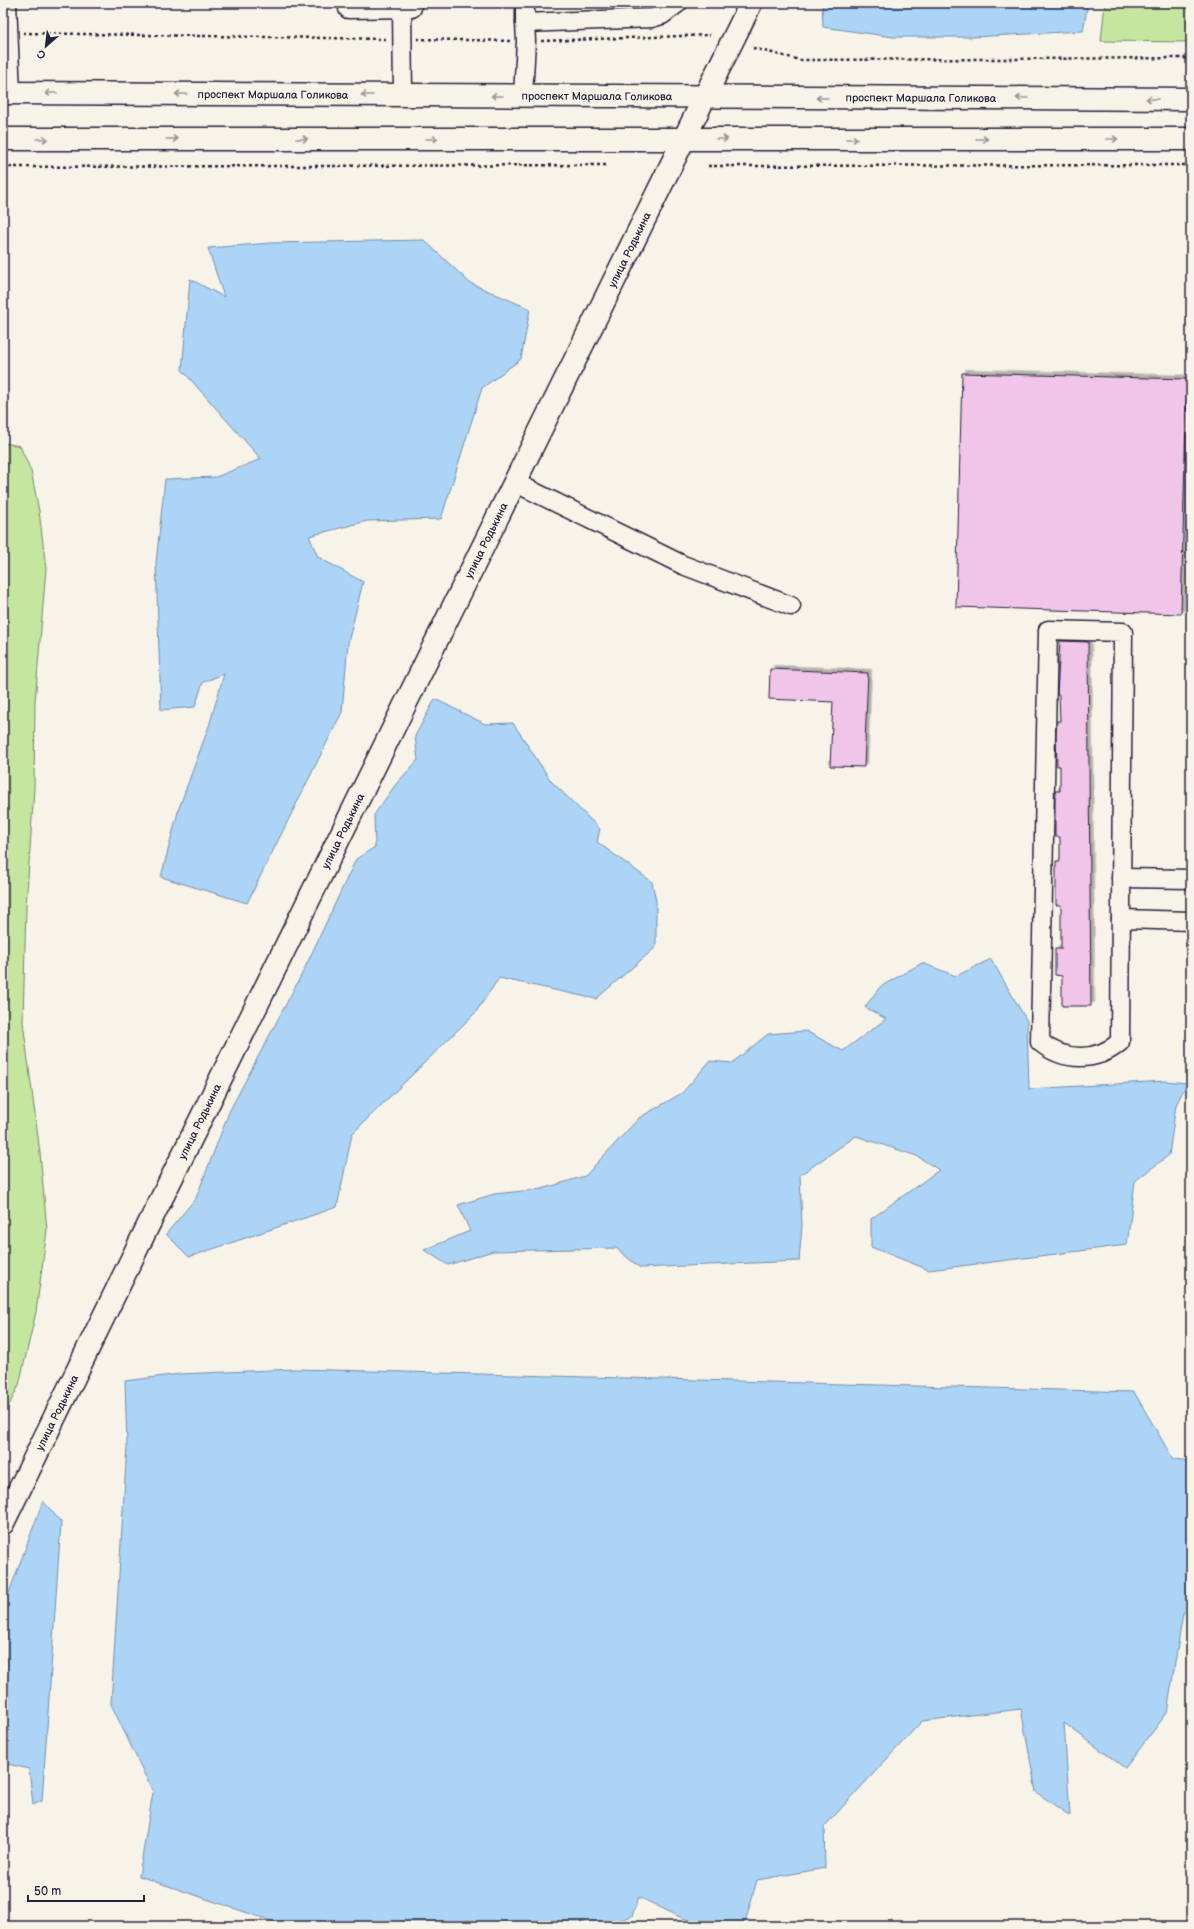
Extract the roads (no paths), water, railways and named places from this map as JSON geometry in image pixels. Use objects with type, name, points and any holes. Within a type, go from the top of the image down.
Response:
[{"type":"main road","points":[[704,98],[751,3]]},
{"type":"main road","name":"проспект Маршала Голикова","points":[[7,93],[704,98],[1191,99]]},
{"type":"main road","name":"улица Родькина","points":[[3,1523],[704,98]]},
{"type":"main road","points":[[3,139],[1191,140]]},
{"type":"lane","points":[[348,3],[348,9],[407,6],[402,39],[403,95]]},
{"type":"lane","points":[[523,96],[526,42],[525,3]]},
{"type":"lane","points":[[525,23],[652,18],[662,14],[678,3]]},
{"type":"lane","points":[[6,19],[7,93]]},
{"type":"lane","points":[[514,482],[683,565],[791,606]]},
{"type":"lane","points":[[1048,630],[1123,632],[1121,878],[1120,1042],[1110,1050],[1099,1055],[1080,1058],[1051,1051],[1040,1042],[1048,630]]},
{"type":"lane","points":[[1121,878],[1191,878]]},
{"type":"lane","points":[[1121,920],[1191,921]]},
{"type":"water","points":[[822,3],[1088,3],[1083,31],[973,37],[893,37],[823,27]]},
{"type":"water","points":[[424,240],[470,283],[530,309],[521,359],[482,388],[441,519],[367,521],[309,536],[318,557],[363,582],[348,643],[342,712],[247,903],[161,877],[179,808],[209,726],[224,674],[203,682],[195,707],[161,710],[156,563],[165,479],[216,477],[261,459],[182,370],[190,279],[224,297],[208,248],[271,243]]},
{"type":"water","points":[[435,699],[485,724],[513,723],[551,781],[600,829],[597,842],[652,882],[656,901],[656,947],[596,999],[499,978],[476,1012],[352,1134],[337,1207],[189,1257],[166,1234],[196,1198],[230,1110],[303,972],[356,859],[375,847],[374,815],[396,784],[418,760],[415,736]]},
{"type":"water","points":[[991,959],[1027,1021],[1029,1089],[1165,1081],[1187,1083],[1176,1105],[1169,1155],[1135,1181],[1127,1245],[929,1270],[871,1247],[871,1219],[939,1170],[917,1156],[856,1136],[800,1175],[802,1226],[799,1261],[640,1268],[616,1248],[493,1251],[448,1265],[424,1250],[470,1231],[458,1205],[494,1194],[542,1189],[585,1176],[639,1118],[682,1093],[710,1061],[732,1063],[768,1034],[806,1031],[843,1051],[886,1019],[865,1007],[880,987],[922,963],[956,976]]},
{"type":"water","points":[[296,1369],[1134,1392],[1173,1459],[1191,1461],[1191,1608],[1183,1613],[1167,1713],[1125,1768],[1064,1723],[1070,1816],[1036,1792],[1021,1709],[922,1721],[824,1827],[825,1868],[757,1880],[744,1926],[712,1926],[682,1918],[639,1897],[632,1916],[603,1926],[286,1926],[139,1876],[153,1792],[111,1704],[127,1446],[125,1381],[180,1374]]},
{"type":"water","points":[[43,1501],[61,1522],[42,1801],[33,1805],[29,1769],[3,1763],[3,1609]]}]
